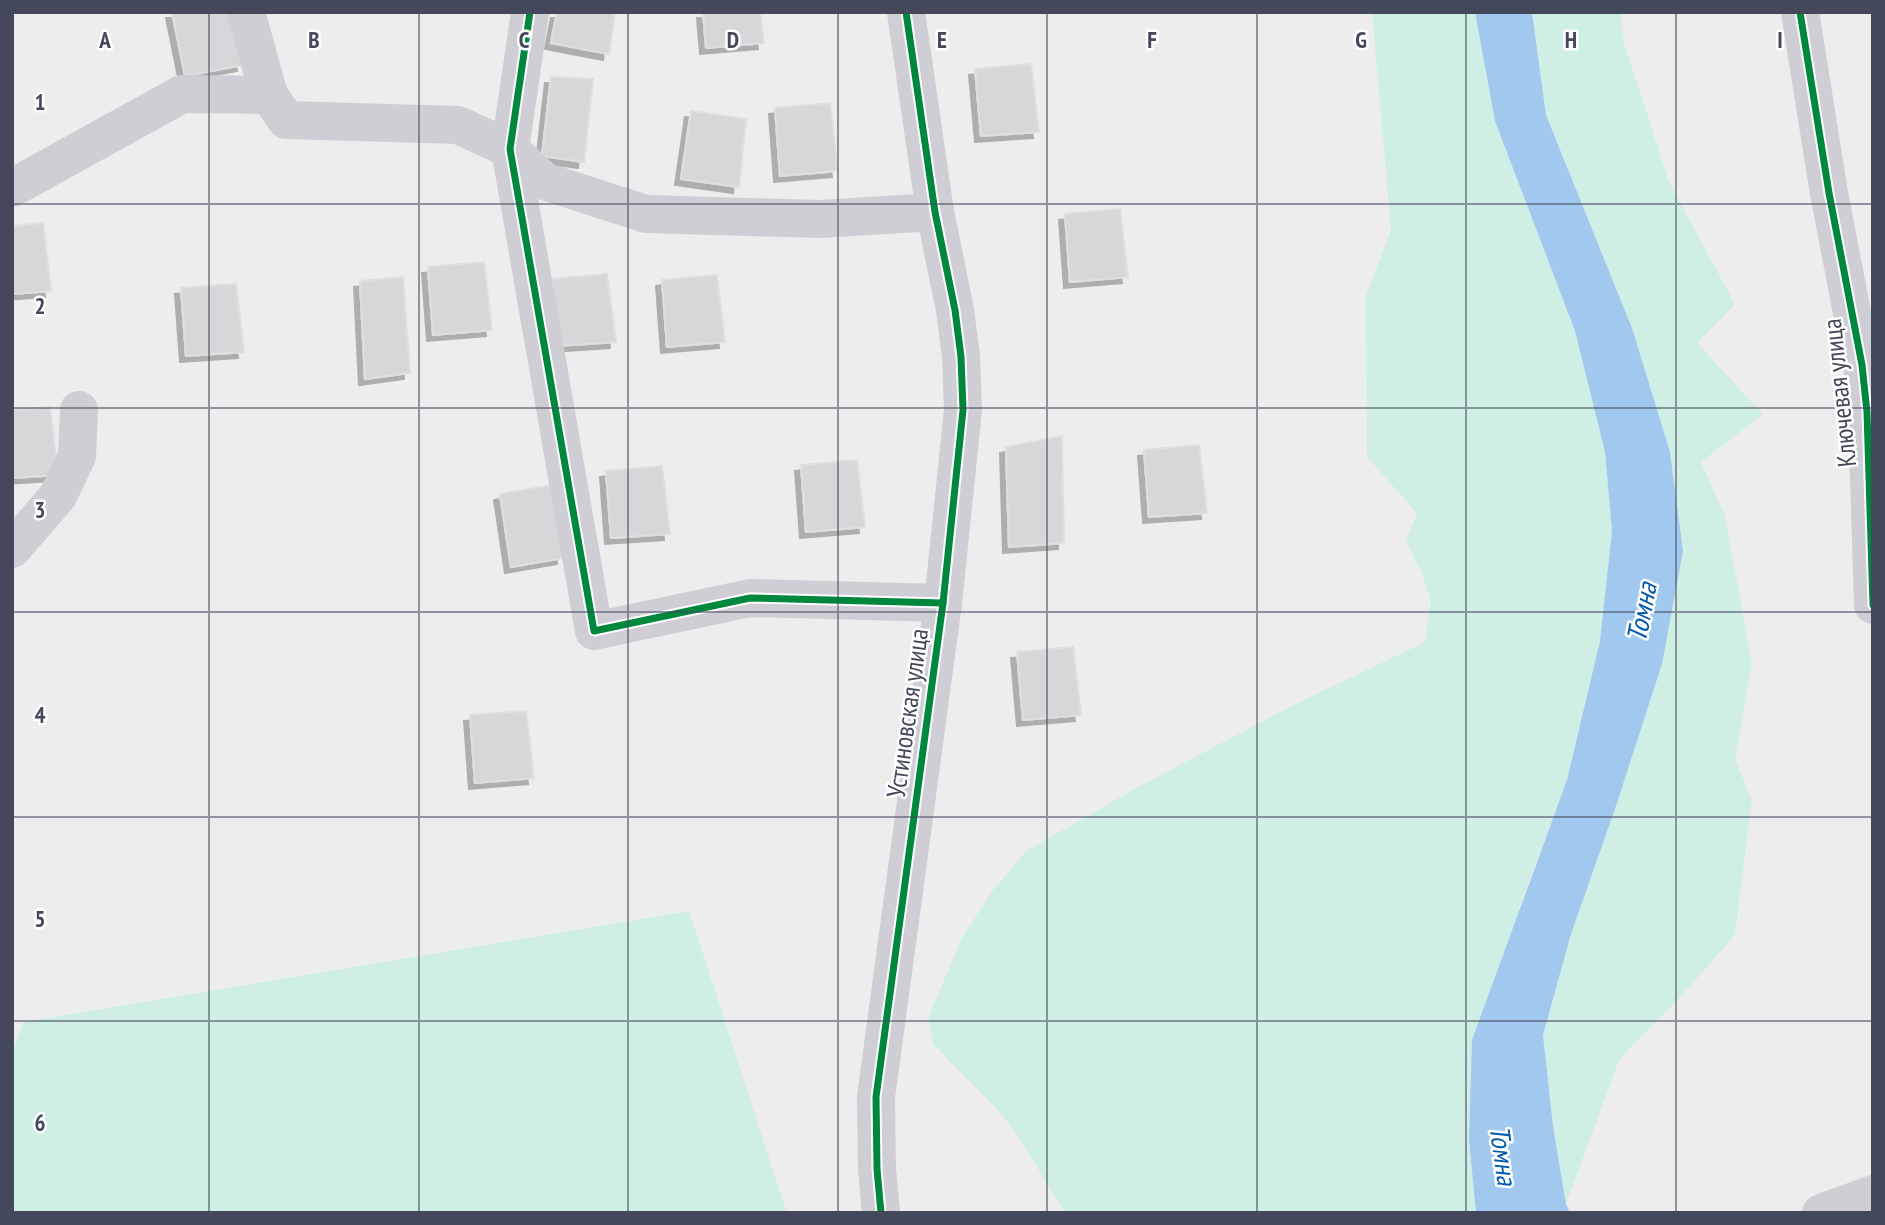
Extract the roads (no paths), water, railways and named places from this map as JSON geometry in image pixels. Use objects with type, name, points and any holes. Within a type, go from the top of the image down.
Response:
[{"type":"street","points":[[246,12],[269,95],[286,120],[458,125],[510,149],[544,181],[646,214],[820,219],[935,212]]},
{"type":"street","points":[[530,12],[510,149],[594,631],[750,598],[943,603]]},
{"type":"street","name":"Устиновская улица","points":[[881,1213],[877,1169],[876,1097],[943,603],[963,410],[961,357],[955,310],[935,212],[906,12]]},
{"type":"street","name":"Ключевая улица","points":[[1800,12],[1829,193],[1867,365],[1873,605]]},
{"type":"street","points":[[12,188],[182,94],[269,95]]},
{"type":"street","points":[[12,549],[58,496],[77,456],[79,410]]},
{"type":"street","points":[[1821,1213],[1873,1194]]},
{"type":"water","name":"Томна","points":[[1475,12],[1532,12],[1546,115],[1632,328],[1670,452],[1683,551],[1662,664],[1571,934],[1543,1035],[1553,1126],[1566,1204],[1570,1213],[1476,1213],[1469,1140],[1472,1040],[1567,780],[1600,641],[1612,531],[1605,452],[1575,331],[1495,121]]}]
